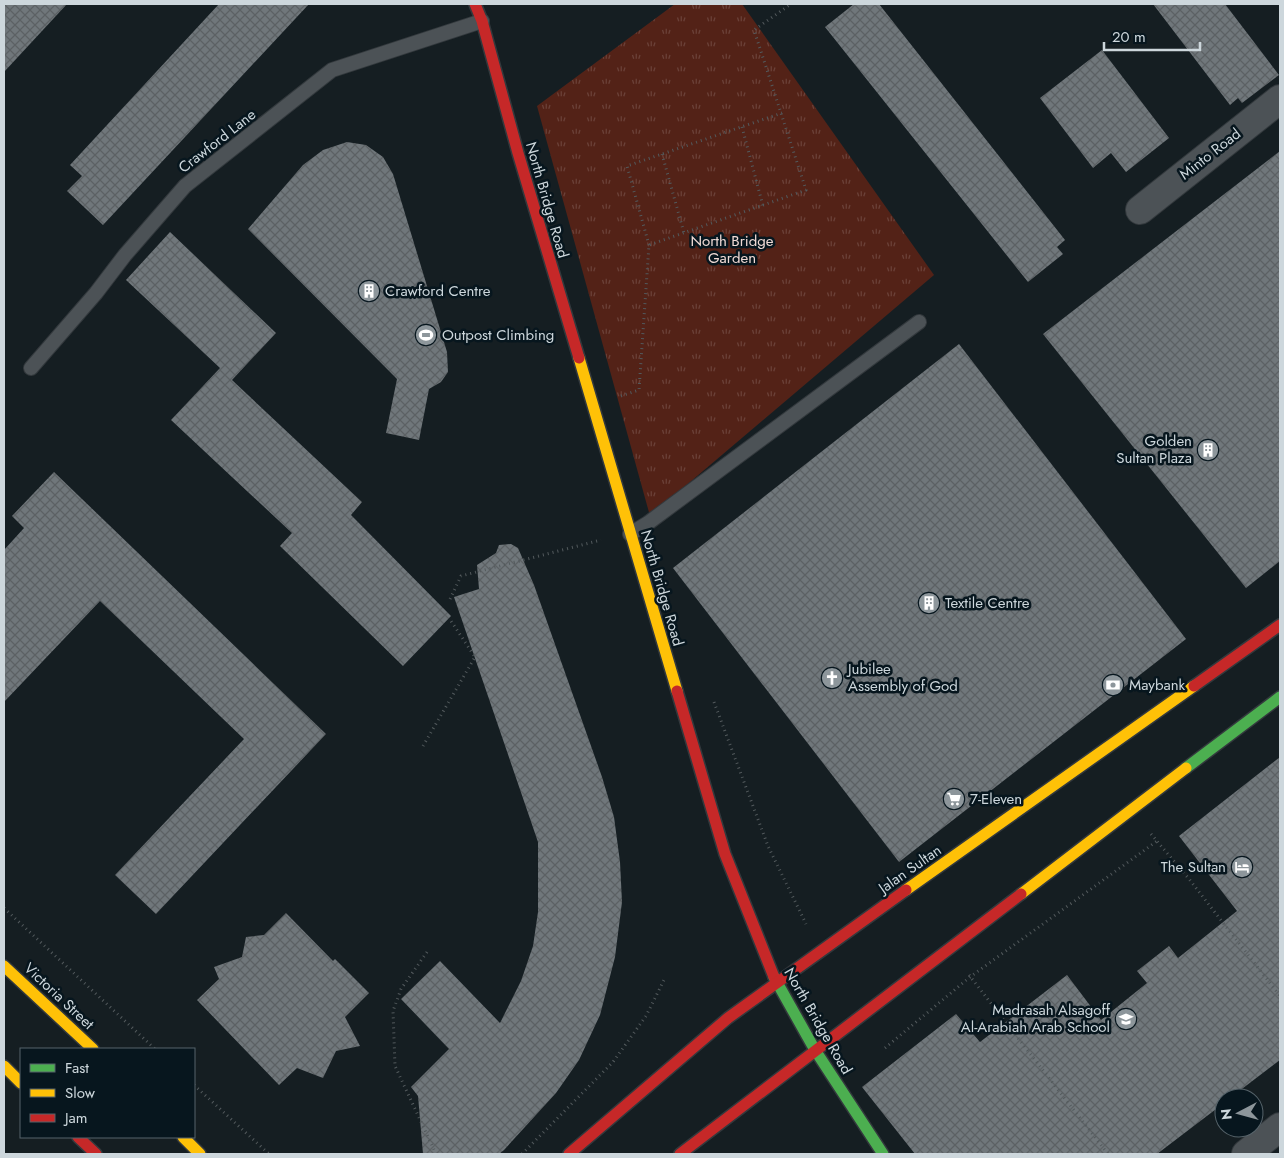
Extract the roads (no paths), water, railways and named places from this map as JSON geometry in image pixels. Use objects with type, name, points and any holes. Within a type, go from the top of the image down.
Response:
[{"type":"main road","name":"North Bridge Road","points":[[475,4],[482,21],[518,153],[725,854],[776,983],[815,1050],[883,1154]]},
{"type":"main road","name":"Jalan Sultan","points":[[569,1154],[728,1018],[1280,625]]},
{"type":"main road","points":[[680,1154],[1280,697]]},
{"type":"main road","name":"Victoria Street","points":[[4,966],[92,1048]]},
{"type":"main road","points":[[4,1066],[20,1082]]},
{"type":"main road","points":[[79,1138],[96,1154]]},
{"type":"main road","points":[[183,1138],[200,1154]]},
{"type":"street","name":"Minto Road","points":[[1140,210],[1280,99]]},
{"type":"street","points":[[1246,1154],[1280,1127]]},
{"type":"lane","name":"Crawford Lane","points":[[31,368],[96,293],[125,255],[186,186],[332,70],[482,21]]},
{"type":"lane","points":[[630,534],[648,523],[771,433],[918,322]]},
{"type":"place","name":"Crawford Centre","points":[[369,291]]},
{"type":"place","name":"Outpost Climbing","points":[[426,335]]},
{"type":"place","name":"Golden Sultan Plaza","points":[[1208,450]]},
{"type":"place","name":"Textile Centre","points":[[929,603]]},
{"type":"place","name":"Jubilee Assembly of God","points":[[832,678]]},
{"type":"place","name":"Maybank","points":[[1113,685]]},
{"type":"place","name":"7-Eleven","points":[[954,799]]},
{"type":"place","name":"The Sultan","points":[[1242,867]]},
{"type":"place","name":"Madrasah Alsagoff Al-Arabiah Arab School","points":[[1126,1019]]},
{"type":"park label","name":"North Bridge Garden","points":[[732,250]]}]
